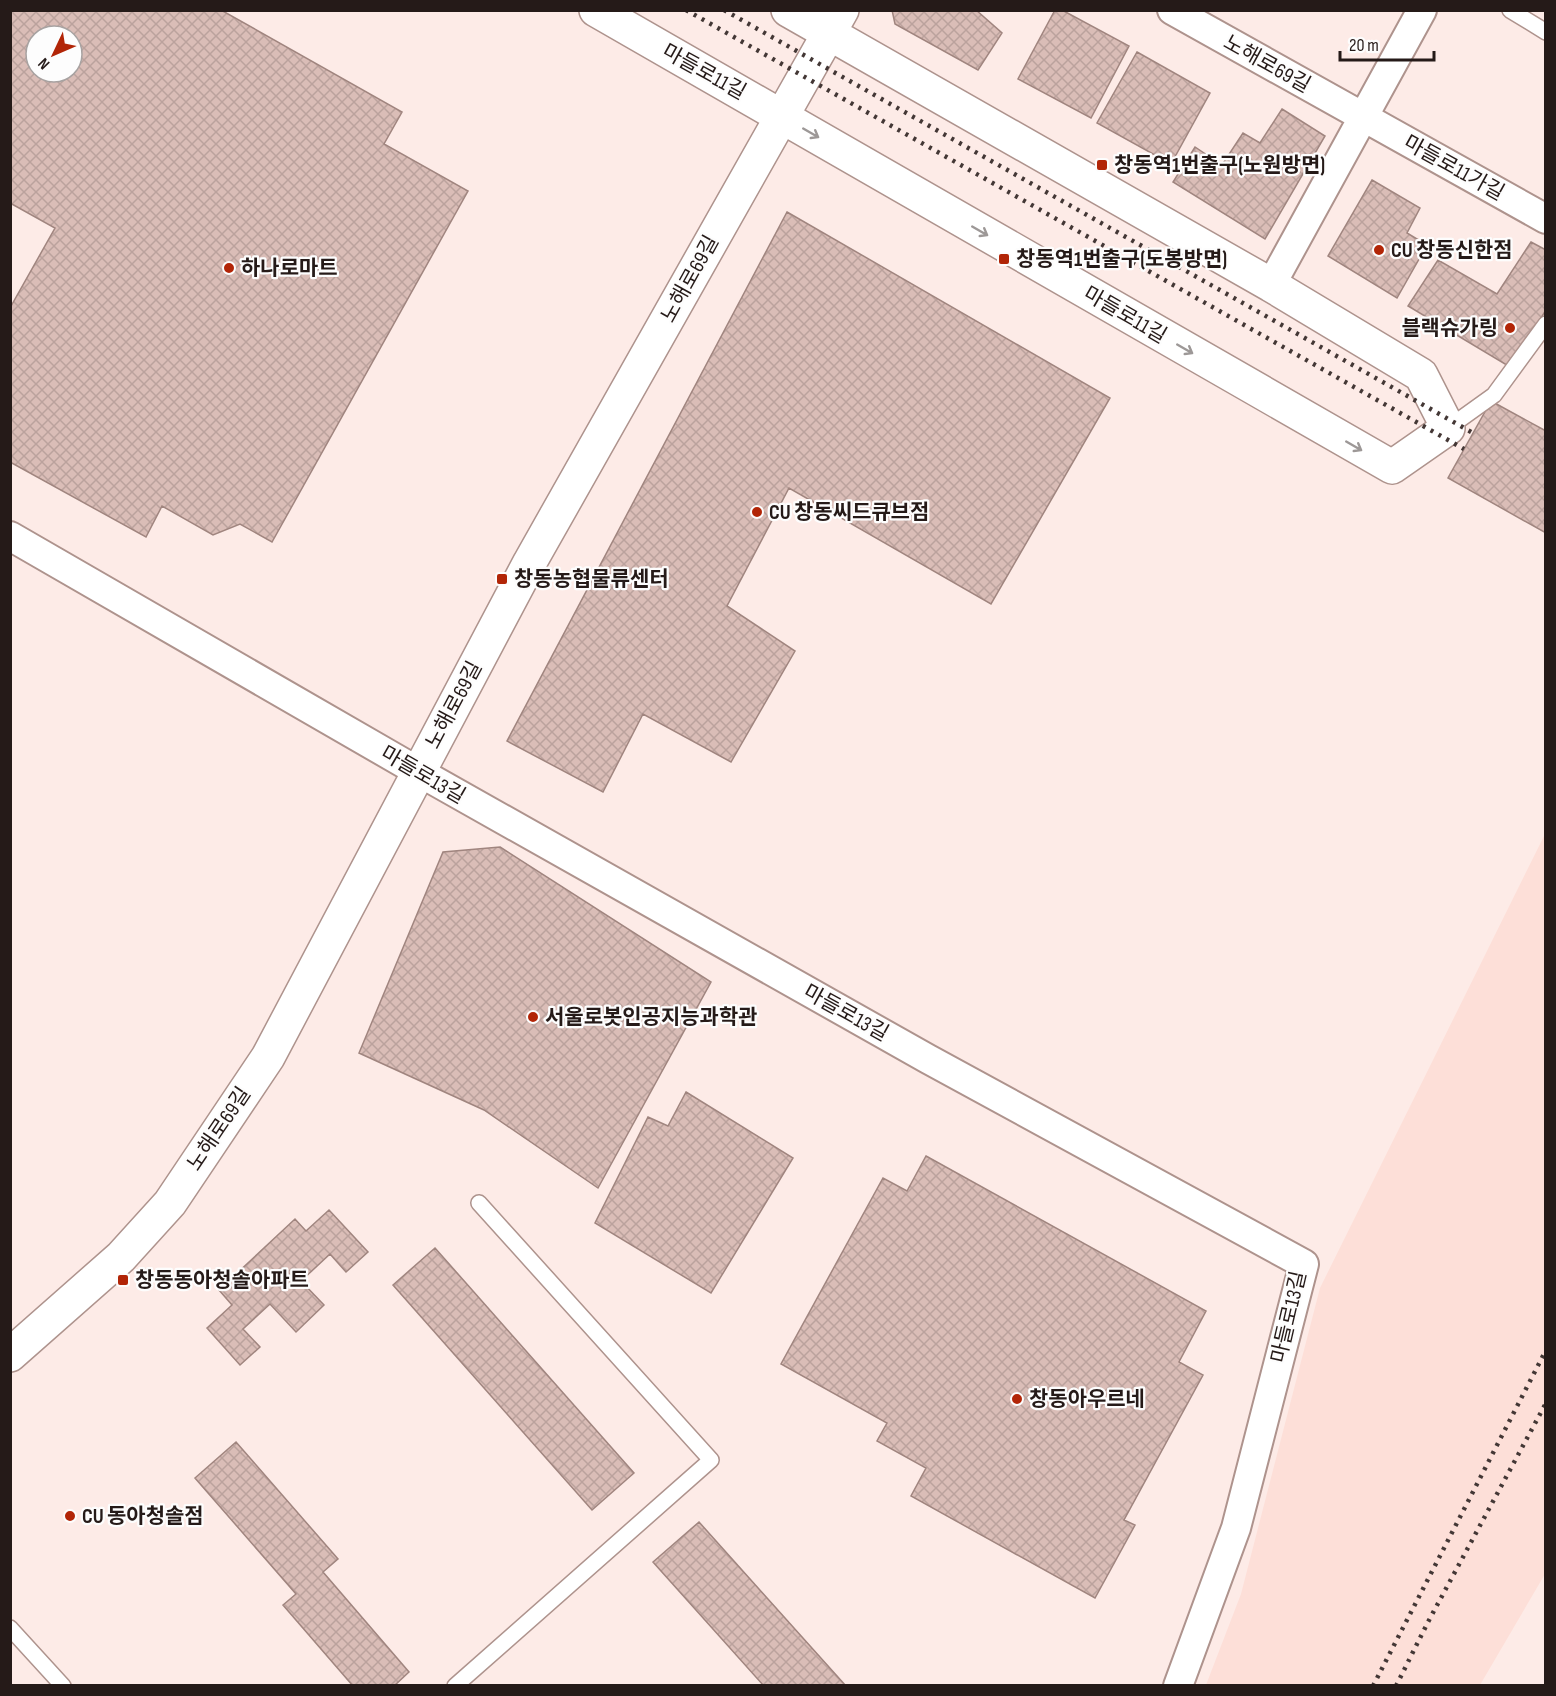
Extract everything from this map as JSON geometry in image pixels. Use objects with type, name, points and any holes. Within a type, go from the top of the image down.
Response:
[{"type":"main road","name":"마들로11길","points":[[596,10],[1392,467],[1448,428]]},
{"type":"main road","points":[[788,10],[836,22],[1421,375],[1448,428]]},
{"type":"main road","name":"노해로69길","points":[[10,1355],[121,1257],[170,1203],[268,1057],[530,562],[836,22]]},
{"type":"street","name":"노해로69길","points":[[1172,10],[1362,117]]},
{"type":"street","points":[[1271,285],[1422,10]]},
{"type":"street","name":"마들로11가길","points":[[1362,117],[1545,219]]},
{"type":"street","name":"마들로13길","points":[[10,536],[418,772],[928,1059],[1304,1264],[1236,1528],[1178,1686]]},
{"type":"lane","points":[[1510,10],[1545,32]]},
{"type":"lane","points":[[1448,428],[1494,395],[1545,324]]},
{"type":"lane","points":[[455,1686],[711,1460],[479,1203]]},
{"type":"lane","points":[[10,1628],[63,1686]]},
{"type":"shaded area","points":[[1545,834],[1545,1574],[1480,1685],[1206,1685],[1241,1594],[1320,1288]]},
{"type":"building","name":"하나로마트","points":[[10,10],[221,10],[402,112],[384,144],[468,191],[272,542],[240,524],[213,535],[162,506],[146,537],[10,462],[10,308],[55,228],[10,203]]},
{"type":"building","points":[[892,10],[976,10],[1002,33],[978,70],[895,24]]},
{"type":"building","points":[[1055,10],[1062,10],[1129,46],[1091,118],[1018,79]]},
{"type":"building","points":[[1137,52],[1210,93],[1171,164],[1097,123]]},
{"type":"building","points":[[1282,109],[1325,136],[1265,239],[1173,182],[1195,147],[1222,165],[1243,133],[1260,143]]},
{"type":"building","points":[[1372,180],[1420,208],[1407,233],[1427,245],[1397,298],[1328,256]]},
{"type":"building","points":[[787,212],[1110,398],[991,604],[789,488],[727,606],[795,651],[731,762],[643,714],[603,792],[507,741]]},
{"type":"building","points":[[1531,242],[1546,250],[1546,310],[1510,367],[1408,306],[1438,260],[1497,294]]},
{"type":"building","points":[[1491,401],[1546,431],[1546,533],[1448,478]]},
{"type":"building","name":"서울로봇인공지능과학관","points":[[500,847],[711,982],[598,1188],[484,1110],[359,1053],[443,852]]},
{"type":"building","points":[[686,1092],[793,1158],[711,1293],[595,1223],[648,1117],[668,1126]]},
{"type":"building","name":"창동아우르네","points":[[926,1156],[1206,1311],[1179,1362],[1203,1375],[1124,1520],[1135,1525],[1095,1598],[911,1496],[926,1468],[877,1441],[887,1423],[781,1364],[883,1178],[907,1191]]},
{"type":"building","points":[[329,1210],[368,1252],[346,1272],[330,1254],[301,1281],[324,1305],[296,1332],[270,1304],[243,1329],[260,1347],[240,1365],[207,1328],[232,1305],[219,1290],[295,1219],[306,1231]]},
{"type":"building","points":[[435,1248],[634,1473],[592,1510],[393,1285]]},
{"type":"building","points":[[236,1442],[338,1559],[323,1572],[409,1672],[394,1686],[353,1686],[283,1605],[296,1594],[195,1478]]},
{"type":"building","points":[[699,1522],[846,1686],[764,1686],[653,1562]]},
{"type":"railway","points":[[686,10],[1464,449]]},
{"type":"railway","points":[[724,10],[1473,433]]},
{"type":"railway","points":[[1373,1686],[1546,1350]]},
{"type":"railway","points":[[1396,1686],[1546,1403]]},
{"type":"place","name":"창동역1번출구(노원방면)","points":[[1102,165]]},
{"type":"place","name":"CU 창동신한점","points":[[1379,250]]},
{"type":"place","name":"창동역1번출구(도봉방면)","points":[[1004,259]]},
{"type":"place","name":"하나로마트","points":[[229,268]]},
{"type":"place","name":"블랙슈가링","points":[[1510,328]]},
{"type":"place","name":"CU 창동씨드큐브점","points":[[757,512]]},
{"type":"place","name":"창동농협물류센터","points":[[502,579]]},
{"type":"place","name":"서울로봇인공지능과학관","points":[[533,1017]]},
{"type":"place","name":"창동동아청솔아파트","points":[[123,1280]]},
{"type":"place","name":"창동아우르네","points":[[1017,1399]]},
{"type":"place","name":"CU 동아청솔점","points":[[70,1516]]}]
